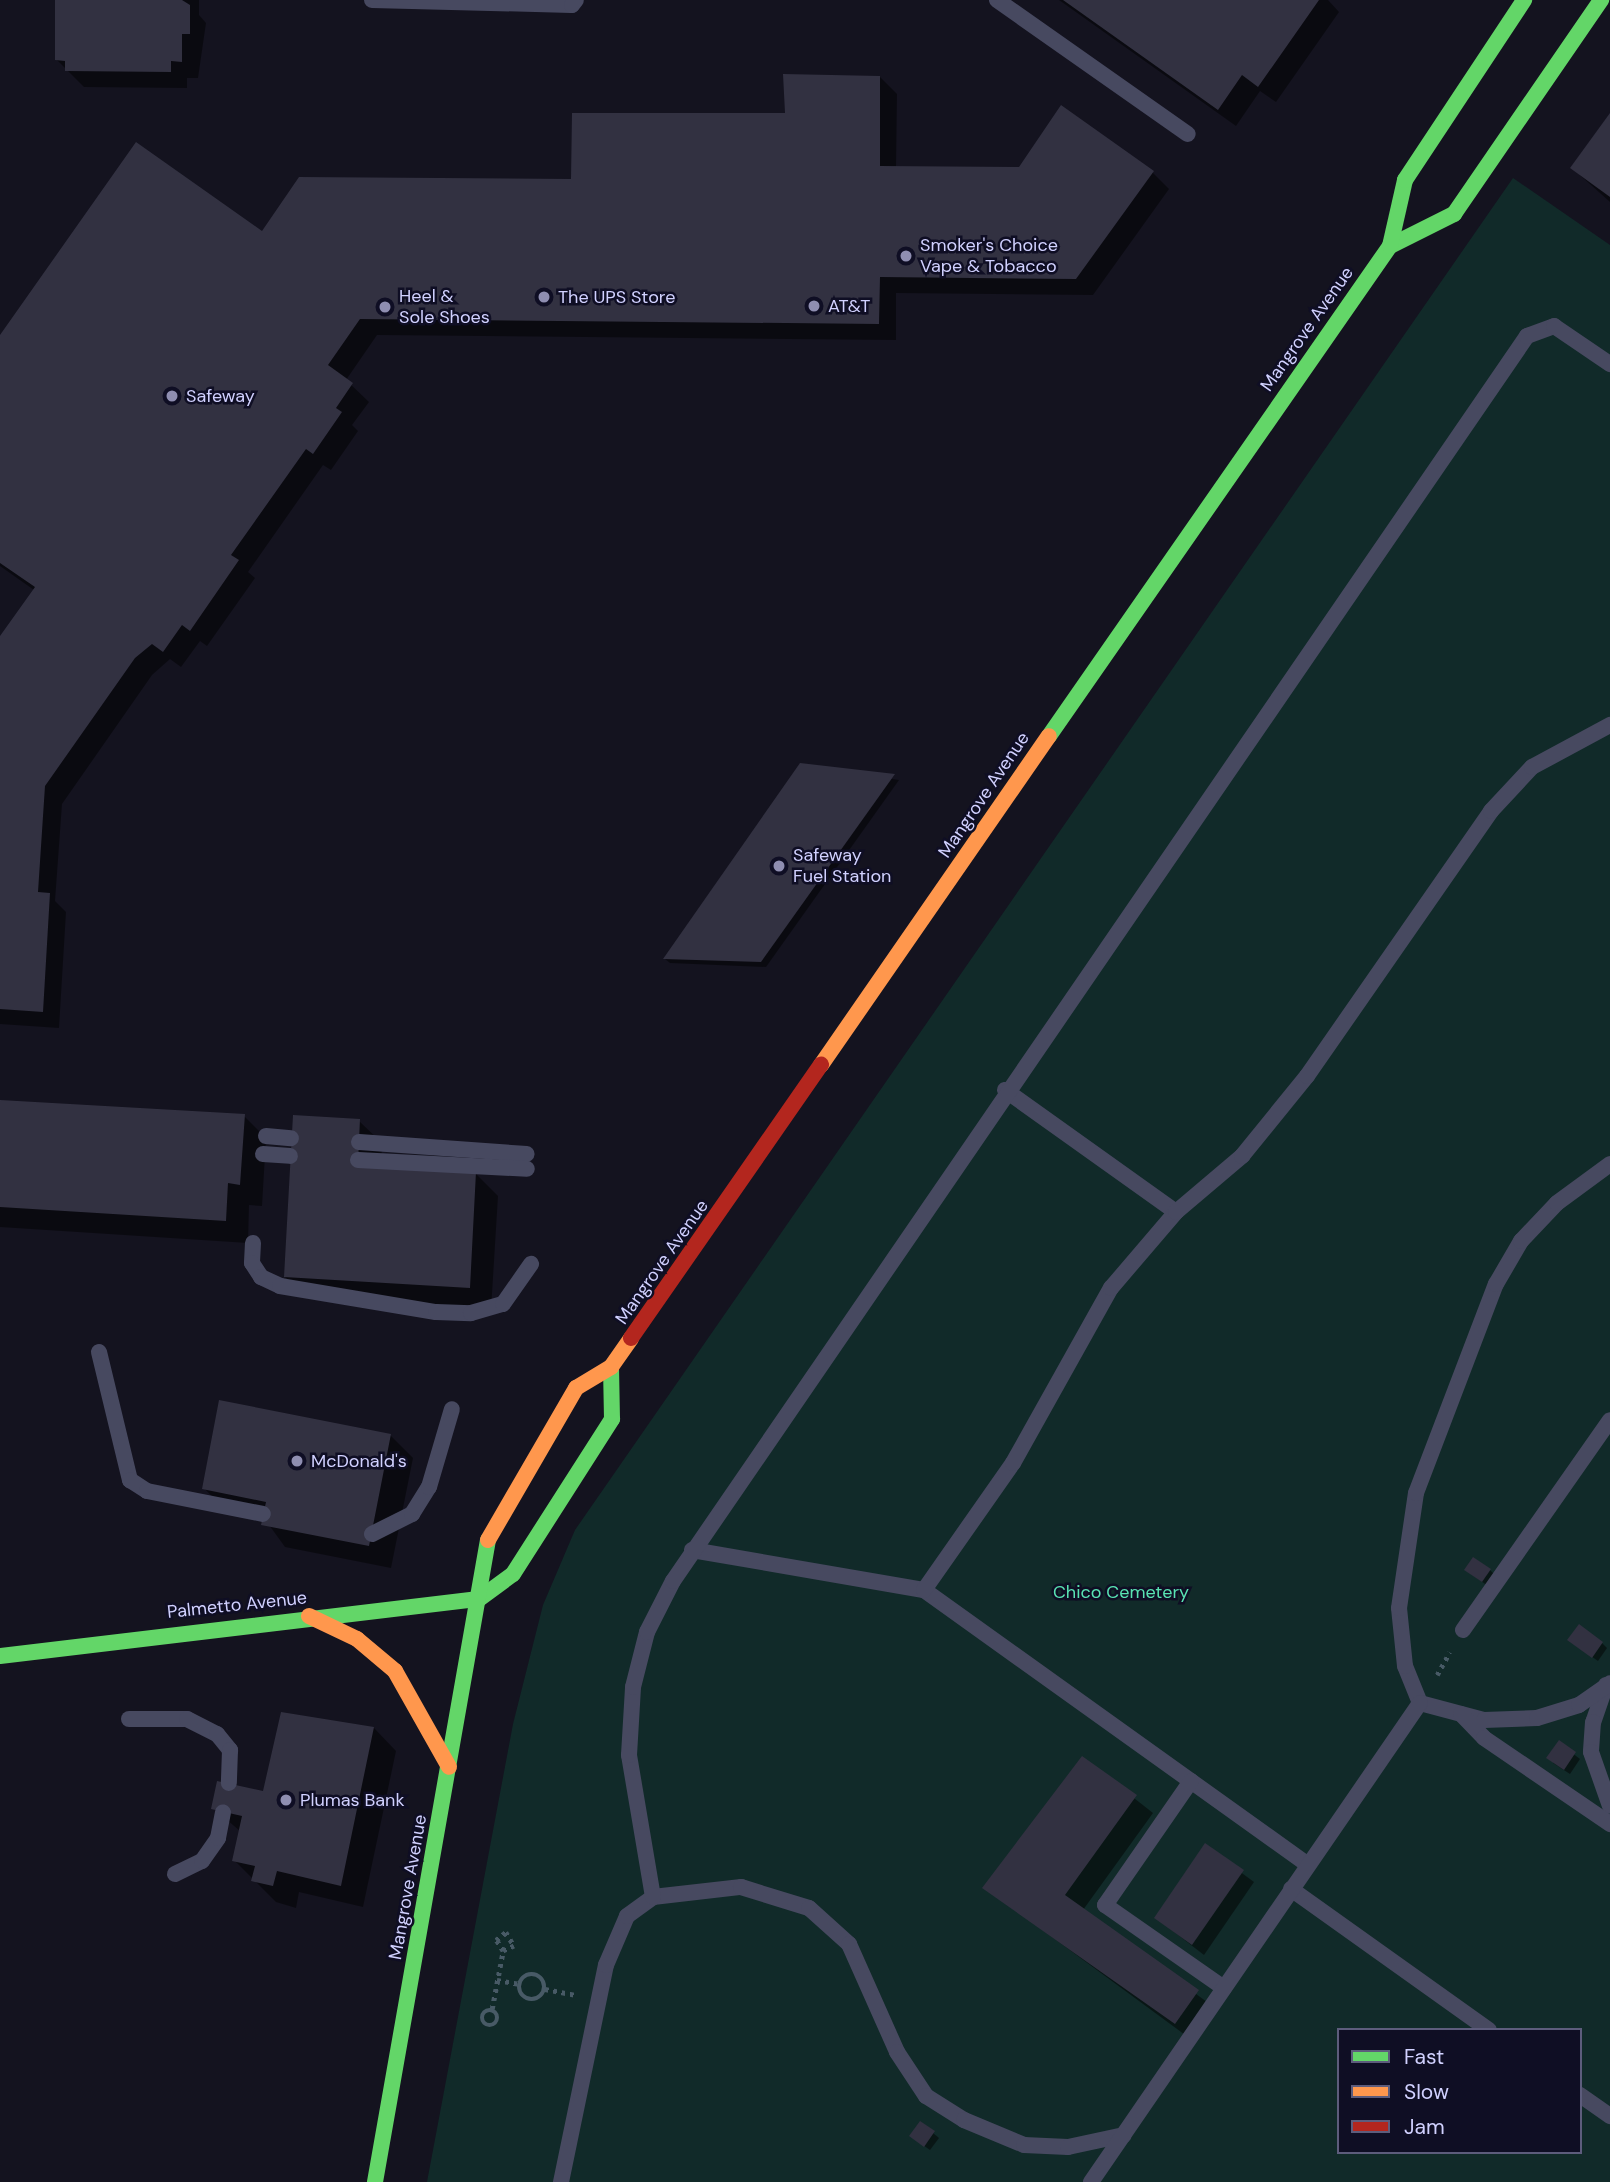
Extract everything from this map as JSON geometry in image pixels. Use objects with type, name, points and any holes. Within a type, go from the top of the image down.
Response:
[{"type":"street","name":"Mangrove Avenue","points":[[375,2182],[490,1527],[510,1489],[576,1388],[611,1367],[1390,246],[1405,180],[1524,0]]},
{"type":"street","name":"Mangrove Avenue","points":[[1390,246],[1454,214],[1601,0]]},
{"type":"street","points":[[479,1599],[513,1574],[612,1419],[611,1367]]},
{"type":"street","name":"Palmetto Avenue","points":[[0,1656],[309,1616],[479,1599]]},
{"type":"street","points":[[309,1616],[357,1639],[395,1671],[449,1767]]},
{"type":"lane","points":[[372,0],[572,5],[576,0]]},
{"type":"lane","points":[[997,0],[1188,134]]},
{"type":"lane","points":[[653,1897],[629,1755],[633,1687],[647,1632],[692,1550],[1527,336],[1554,326],[1610,364]]},
{"type":"lane","points":[[924,1590],[1013,1463],[1111,1288],[1176,1213],[1242,1156],[1307,1076],[1491,811],[1532,767],[1610,725]]},
{"type":"lane","points":[[1006,1090],[1176,1213]]},
{"type":"lane","points":[[265,1136],[291,1138]]},
{"type":"lane","points":[[358,1160],[527,1162],[359,1142]]},
{"type":"lane","points":[[263,1154],[290,1156]]},
{"type":"lane","points":[[1420,1703],[1405,1666],[1399,1608],[1416,1493],[1496,1284],[1521,1241],[1557,1203],[1610,1164]]},
{"type":"lane","points":[[253,1243],[252,1263],[261,1277],[280,1286],[436,1312],[503,1304],[531,1264]]},
{"type":"lane","points":[[99,1352],[130,1479],[147,1491],[263,1514]]},
{"type":"lane","points":[[372,1534],[412,1514],[429,1487],[452,1409]]},
{"type":"lane","points":[[1463,1630],[1610,1420]]},
{"type":"lane","points":[[692,1550],[924,1590],[1308,1865]]},
{"type":"lane","points":[[1420,1703],[1461,1714],[1537,1718],[1579,1705],[1608,1684]]},
{"type":"lane","points":[[1608,1684],[1593,1722],[1591,1752],[1610,1806]]},
{"type":"lane","points":[[1091,2182],[1420,1703]]},
{"type":"lane","points":[[1461,1714],[1484,1738],[1610,1824]]},
{"type":"lane","points":[[129,1718],[187,1719],[218,1734],[230,1751],[229,1783]]},
{"type":"lane","points":[[1191,1781],[1105,1905],[1224,1988]]},
{"type":"lane","points":[[175,1874],[202,1861],[218,1838],[223,1812]]},
{"type":"lane","points":[[561,2182],[606,1965],[627,1916],[653,1897],[741,1887],[809,1908],[849,1944],[897,2052],[926,2096],[964,2120],[1024,2145],[1068,2147],[1124,2135]]},
{"type":"lane","points":[[1291,1889],[1486,2028]]},
{"type":"lane","points":[[1582,2096],[1610,2116]]},
{"type":"path","points":[[1420,1703],[1463,1630]]},
{"type":"path","points":[[492,2009],[503,1951],[496,1940],[506,1932],[514,1946],[503,1951]]},
{"type":"path","points":[[497,1980],[519,1984],[538,1976],[545,1989]]},
{"type":"path","points":[[519,1984],[525,1999],[541,1997],[545,1989]]},
{"type":"path","points":[[545,1989],[582,1996]]},
{"type":"green space","name":"Chico Cemetery","points":[[1513,178],[1610,245],[1610,2182],[427,2182],[513,1724],[543,1605],[575,1530]]},
{"type":"building","points":[[55,0],[182,0],[190,5],[190,34],[182,34],[182,62],[171,61],[171,72],[65,71],[65,61],[55,60]]},
{"type":"building","points":[[1063,0],[1319,0],[1258,87],[1242,75],[1218,110]]},
{"type":"building","points":[[783,74],[880,76],[880,166],[1019,167],[1061,105],[1154,171],[1076,279],[880,277],[879,324],[360,319],[328,365],[353,383],[336,408],[342,412],[313,454],[306,449],[231,555],[239,560],[190,631],[182,625],[163,652],[152,644],[135,658],[45,786],[38,892],[50,893],[43,1012],[0,1009],[0,636],[35,587],[0,563],[0,335],[136,142],[262,231],[299,177],[571,179],[572,113],[785,113]]},
{"type":"building","points":[[1610,113],[1610,197],[1570,168]]},
{"type":"building","name":"Safeway Fuel Station","points":[[800,763],[895,774],[761,962],[663,959]]},
{"type":"building","points":[[0,1100],[245,1114],[240,1185],[228,1183],[226,1221],[0,1207]]},
{"type":"building","points":[[293,1115],[360,1119],[358,1164],[476,1172],[470,1288],[284,1277]]},
{"type":"building","name":"McDonald's","points":[[219,1400],[391,1434],[369,1546],[261,1525],[266,1502],[202,1489]]},
{"type":"building","points":[[1473,1557],[1491,1569],[1482,1582],[1464,1570]]},
{"type":"building","points":[[1579,1624],[1603,1642],[1592,1658],[1567,1640]]},
{"type":"building","name":"Plumas Bank","points":[[281,1712],[374,1727],[341,1886],[277,1871],[273,1886],[251,1881],[255,1866],[232,1861],[242,1816],[211,1809],[217,1781],[263,1791]]},
{"type":"building","points":[[1559,1740],[1576,1752],[1564,1770],[1546,1758]]},
{"type":"building","points":[[1082,1756],[1137,1795],[1065,1895],[1199,1990],[1175,2024],[982,1888]]},
{"type":"building","points":[[1205,1843],[1244,1870],[1192,1945],[1154,1918]]},
{"type":"building","points":[[920,2121],[935,2131],[924,2147],[909,2136]]},
{"type":"traffic: fast","points":[[1049,736],[1390,246],[1405,180],[1524,0]]},
{"type":"traffic: fast","points":[[1390,246],[1454,214],[1601,0]]},
{"type":"traffic: fast","points":[[0,1656],[479,1599],[513,1574],[612,1419],[611,1367]]},
{"type":"traffic: fast","points":[[375,2182],[488,1540]]},
{"type":"traffic: slow","points":[[821,1065],[1049,736]]},
{"type":"traffic: slow","points":[[488,1540],[576,1388],[611,1367],[631,1338]]},
{"type":"traffic: slow","points":[[309,1616],[357,1639],[395,1671],[449,1767]]},
{"type":"traffic: jam","points":[[631,1338],[821,1065]]},
{"type":"place","name":"Smoker's Choice Vape & Tobacco","points":[[906,256]]},
{"type":"place","name":"The UPS Store","points":[[544,297]]},
{"type":"place","name":"AT&T","points":[[814,306]]},
{"type":"place","name":"Heel & Sole Shoes","points":[[385,307]]},
{"type":"place","name":"Safeway","points":[[172,396]]},
{"type":"place","name":"Safeway Fuel Station","points":[[779,866]]},
{"type":"place","name":"McDonald's","points":[[297,1461]]},
{"type":"place","name":"Plumas Bank","points":[[286,1800]]}]
